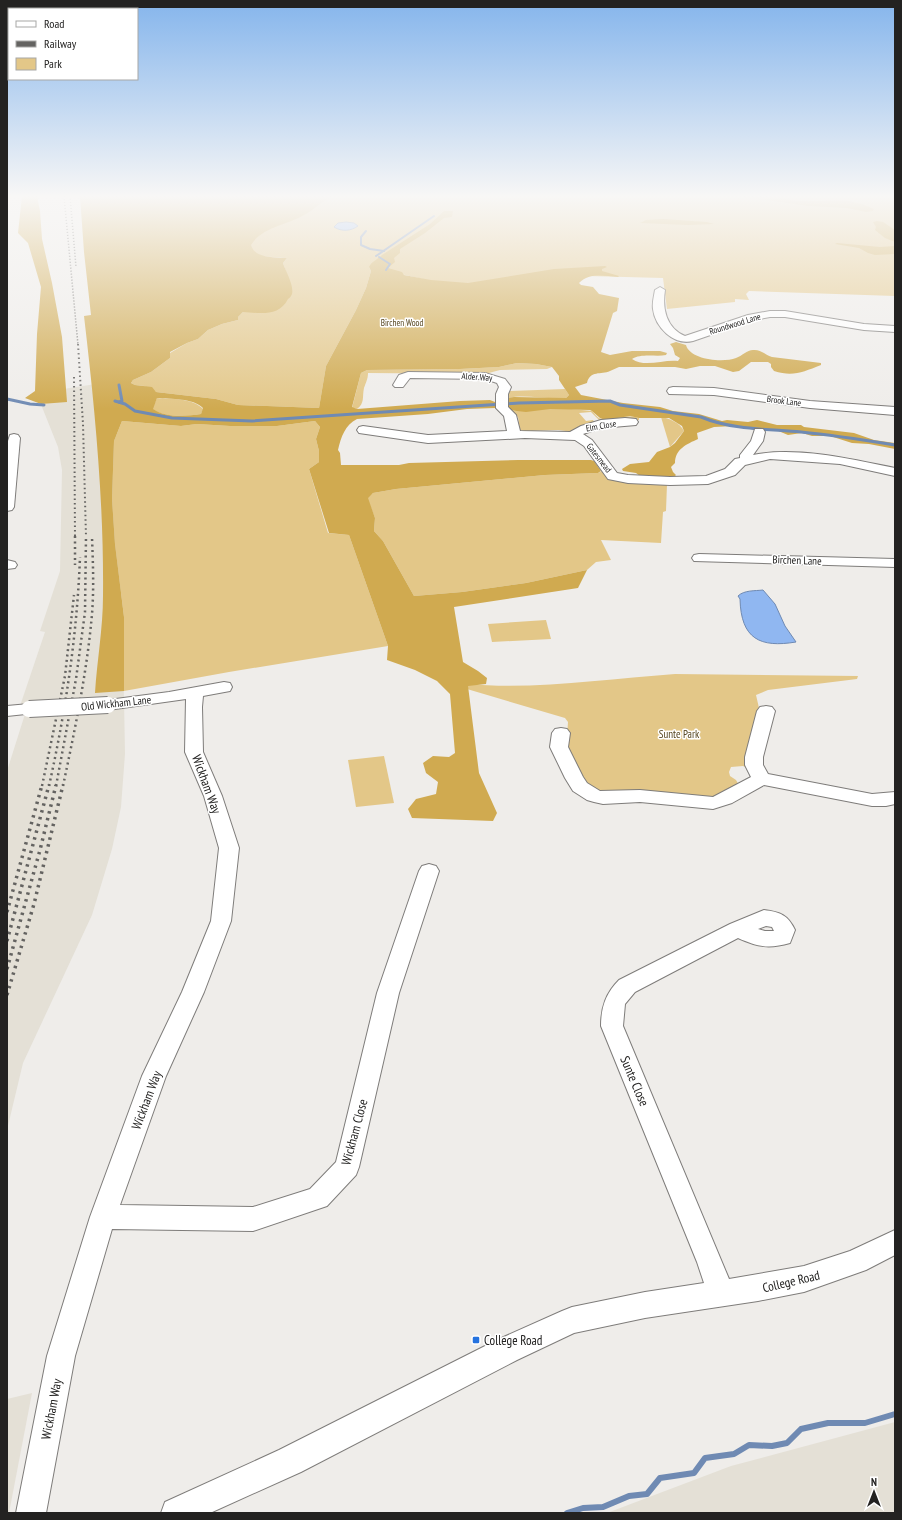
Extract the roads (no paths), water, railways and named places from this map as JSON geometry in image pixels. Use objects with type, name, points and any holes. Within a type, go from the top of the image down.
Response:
[{"type":"street","name":"Roundwood Lane","points":[[660,290],[659,312],[673,333],[682,340],[689,339],[752,317],[770,314],[785,314],[864,327],[895,329]]},
{"type":"street","name":"Alder Way","points":[[399,385],[402,382],[403,376],[408,375],[492,377],[501,381],[505,387],[502,394],[502,405],[510,415],[514,434]]},
{"type":"street","name":"Brook Lane","points":[[672,391],[688,390],[721,393],[782,402],[895,411]]},
{"type":"street","name":"Elm Close","points":[[573,436],[585,428],[613,423],[632,422]]},
{"type":"street","name":"Gatesmead","points":[[363,430],[396,439],[439,440],[514,434],[579,437],[588,443],[613,476],[628,479],[670,481],[708,480],[730,472],[740,462],[770,455],[840,460],[895,472]]},
{"type":"street","name":"Gatesmead","points":[[746,460],[746,456],[757,441],[759,432]]},
{"type":"street","points":[[7,507],[14,438]]},
{"type":"street","name":"Gatesmead","points":[[754,447],[770,455]]},
{"type":"street","name":"Birchen Lane","points":[[699,558],[895,563]]},
{"type":"street","name":"Old Wickham Lane","points":[[7,711],[108,705],[194,693],[224,686]]},
{"type":"street","name":"Wickham Way","points":[[31,1513],[61,1356],[103,1216],[154,1076],[193,992],[221,921],[229,848],[213,796],[194,752],[194,693]]},
{"type":"street","points":[[761,779],[754,765],[754,757],[766,712]]},
{"type":"street","points":[[561,733],[559,747],[574,778],[580,787],[594,796],[603,798],[640,796],[713,803],[723,801],[761,779],[872,800],[895,798]]},
{"type":"street","name":"Wickham Close","points":[[103,1216],[253,1219],[318,1198],[347,1167],[388,993],[429,871]]},
{"type":"street","name":"Sunte Close","points":[[721,1294],[710,1262],[612,1026],[612,1013],[618,994],[627,986],[737,929]]},
{"type":"street","name":"College Road","points":[[176,1513],[290,1461],[507,1350],[572,1320],[645,1305],[721,1294],[804,1279],[856,1261],[895,1242]]},
{"type":"water","points":[[763,590],[775,604],[785,626],[796,642],[783,644],[763,642],[755,638],[749,632],[744,623],[741,613],[740,599],[738,596],[746,592]]},
{"type":"waterway","points":[[119,385],[122,401],[119,402]]},
{"type":"waterway","points":[[7,399],[30,404],[44,405]]},
{"type":"waterway","points":[[115,401],[125,404],[135,411],[172,418],[252,421],[519,403],[610,401],[620,405],[701,417],[738,427],[813,433],[895,445]]},
{"type":"waterway","points":[[567,1513],[583,1508],[603,1507],[629,1496],[647,1494],[660,1478],[694,1473],[705,1458],[734,1454],[749,1445],[772,1446],[787,1443],[801,1429],[828,1423],[865,1423],[895,1414]]},
{"type":"railway","points":[[71,267],[78,345]]},
{"type":"railway","points":[[78,344],[83,424],[86,537]]},
{"type":"railway","points":[[74,377],[75,537]]},
{"type":"railway","points":[[75,537],[75,565]]},
{"type":"railway","points":[[56,786],[76,679],[85,612],[86,537]]},
{"type":"railway","points":[[63,786],[80,700],[90,636],[93,595],[92,538]]},
{"type":"railway","points":[[49,786],[61,729],[70,672],[79,586],[80,557]]},
{"type":"railway","points":[[42,786],[65,676],[74,595]]},
{"type":"railway","points":[[7,912],[42,785]]},
{"type":"railway","points":[[7,941],[49,785]]},
{"type":"railway","points":[[7,969],[40,850],[56,785]]},
{"type":"railway","points":[[7,995],[34,904],[63,785]]},
{"type":"place","name":"College Road","points":[[476,1340]]},
{"type":"park label","name":"Birchen Wood","points":[[402,323]]},
{"type":"park label","name":"Sunte Park","points":[[679,734]]}]
